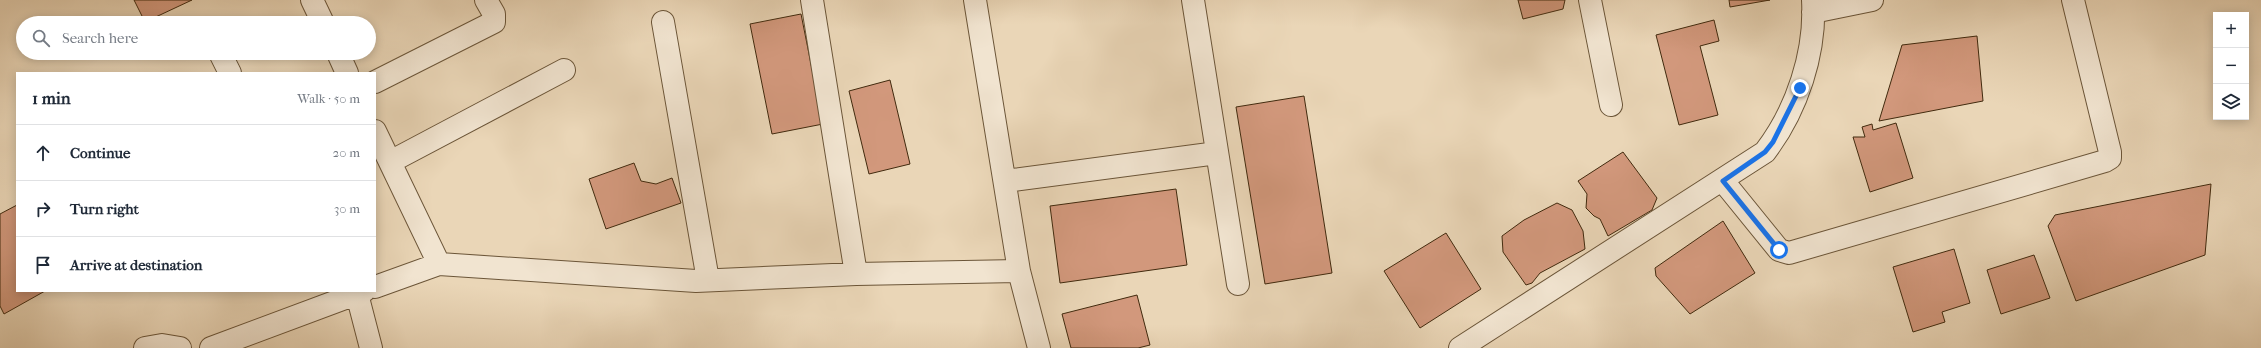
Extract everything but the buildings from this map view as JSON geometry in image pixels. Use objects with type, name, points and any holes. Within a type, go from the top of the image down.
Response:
[{"type":"street","points":[[312,0],[320,16]]},
{"type":"street","points":[[376,81],[494,22],[494,14],[486,0]]},
{"type":"street","points":[[812,0],[856,274]]},
{"type":"street","points":[[975,0],[1019,271],[1039,348]]},
{"type":"street","points":[[1193,0],[1238,284]]},
{"type":"street","points":[[1590,0],[1611,105]]},
{"type":"street","points":[[1460,348],[1753,162],[1765,152],[1773,142],[1800,88],[1805,70],[1813,6],[1872,0]]},
{"type":"street","points":[[1723,181],[1779,250],[1789,253],[2105,161],[2110,158],[2110,152],[2073,0]]},
{"type":"street","points":[[663,22],[708,280]]},
{"type":"street","points":[[224,60],[230,72]]},
{"type":"street","points":[[341,60],[347,72]]},
{"type":"street","points":[[390,162],[564,70]]},
{"type":"street","points":[[376,133],[439,264]]},
{"type":"street","points":[[1005,181],[1217,153]]},
{"type":"street","points":[[376,286],[439,264],[708,280],[856,274],[1019,271]]},
{"type":"street","points":[[211,348],[237,343],[360,292]]},
{"type":"street","points":[[365,292],[371,348]]},
{"type":"street","points":[[145,348],[162,344],[180,348]]},
{"type":"route","points":[[1779,250],[1723,181],[1753,162],[1765,152],[1773,142],[1800,88]]}]
